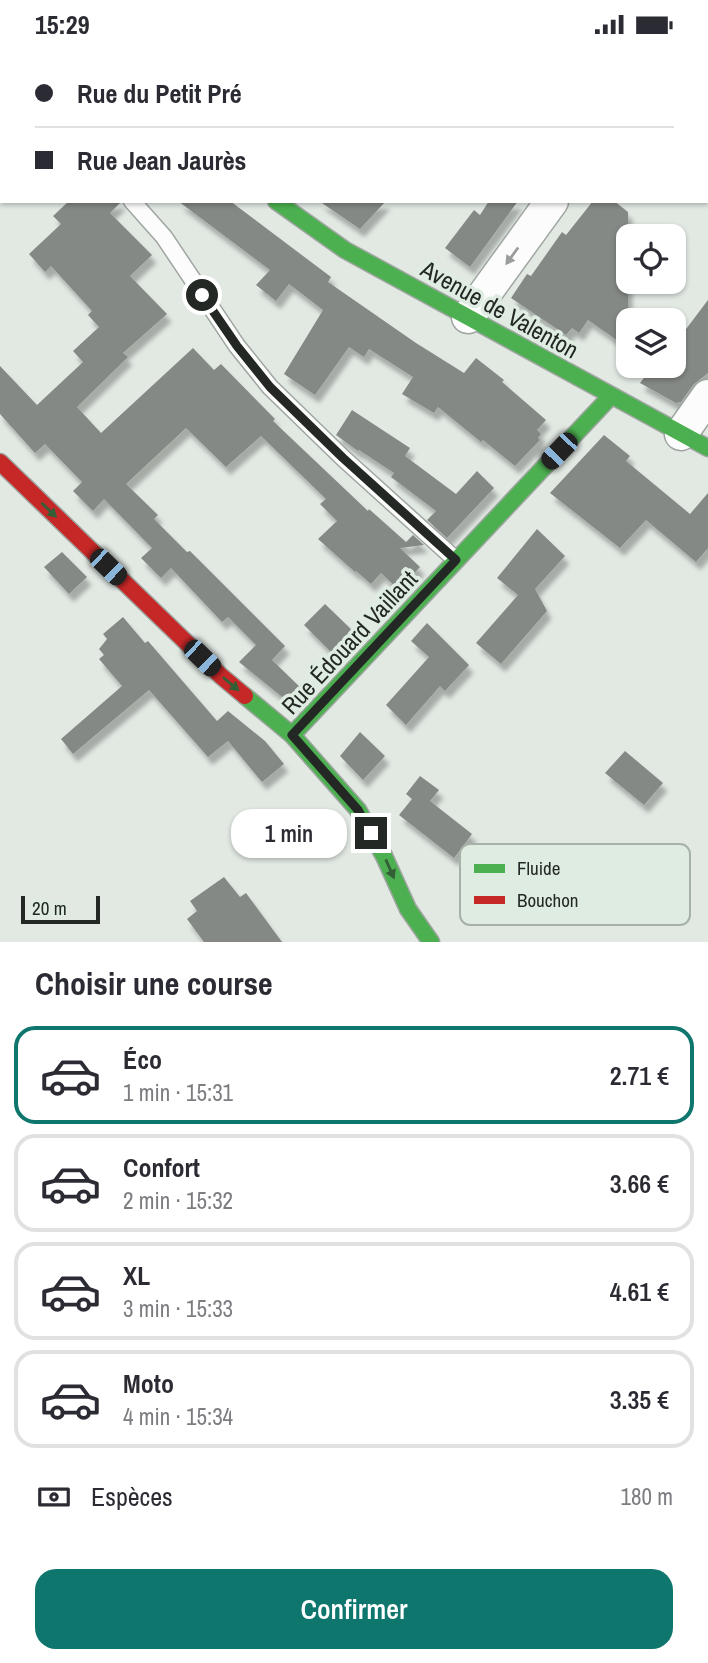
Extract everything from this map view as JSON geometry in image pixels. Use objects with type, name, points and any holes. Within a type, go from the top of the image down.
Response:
[{"type":"street","name":"Avenue de Valenton","points":[[279,203],[345,250],[708,448]]},
{"type":"street","points":[[468,317],[551,203]]},
{"type":"street","name":"Rue Édouard Vaillant","points":[[292,735],[611,396]]},
{"type":"street","points":[[681,434],[708,396]]},
{"type":"street","points":[[0,462],[221,676],[292,735],[358,810],[384,856],[408,909],[431,942]]},
{"type":"lane","points":[[134,203],[164,237],[237,346],[270,387],[343,458],[456,560]]},
{"type":"building","points":[[67,203],[120,203],[110,213],[152,255],[130,276],[167,314],[123,353],[128,357],[77,407],[101,433],[193,348],[214,370],[221,364],[275,419],[273,421],[368,511],[369,509],[406,542],[413,535],[424,545],[400,548],[420,567],[399,590],[381,573],[371,584],[318,539],[337,521],[320,504],[326,499],[261,436],[226,467],[186,428],[126,484],[158,515],[154,519],[285,646],[272,660],[304,691],[291,704],[239,662],[256,645],[228,617],[222,622],[171,568],[161,578],[141,558],[152,548],[104,499],[93,511],[73,491],[82,482],[45,444],[35,453],[0,414],[0,366],[37,405],[83,362],[73,351],[99,327],[88,315],[92,311],[51,266],[45,272],[29,254],[61,224],[53,216]]},
{"type":"building","points":[[181,203],[233,203],[331,277],[328,282],[416,343],[464,373],[476,358],[546,420],[537,430],[541,434],[538,438],[540,440],[515,466],[438,407],[434,413],[402,394],[413,377],[369,349],[364,357],[349,347],[315,395],[284,374],[323,310],[289,284],[276,301],[256,285],[270,270]]},
{"type":"building","points":[[322,203],[384,203],[360,229]]},
{"type":"building","points":[[488,203],[517,203],[470,267],[445,248],[474,210],[480,215]]},
{"type":"building","points":[[591,203],[617,203],[628,212],[628,224],[616,224],[616,294],[628,294],[629,308],[616,308],[616,340],[588,320],[579,333],[572,328],[566,335],[511,298],[527,274],[531,276],[562,232],[566,235]]},
{"type":"building","points":[[708,300],[708,373],[693,385],[681,402],[676,403],[640,383],[644,378],[686,378],[686,329]]},
{"type":"building","points":[[352,410],[410,448],[405,456],[456,494],[477,471],[494,488],[447,538],[427,520],[436,511],[391,477],[394,473],[336,435]]},
{"type":"building","points":[[604,435],[630,456],[626,461],[690,514],[708,493],[708,548],[696,562],[646,520],[620,548],[550,493]]},
{"type":"building","points":[[537,529],[565,556],[535,589],[547,611],[501,664],[476,643],[518,595],[497,578]]},
{"type":"building","points":[[62,552],[87,577],[69,594],[44,567]]},
{"type":"building","points":[[325,604],[353,631],[331,652],[304,625]]},
{"type":"building","points":[[123,617],[145,643],[148,641],[217,721],[228,711],[265,741],[284,764],[262,782],[228,741],[208,757],[149,690],[73,754],[61,739],[122,686],[99,659],[104,655],[99,649],[107,639],[103,634]]},
{"type":"building","points":[[427,623],[469,665],[445,691],[440,686],[406,725],[386,705],[429,657],[411,641]]},
{"type":"building","points":[[360,732],[385,756],[363,780],[340,756]]},
{"type":"building","points":[[625,751],[663,783],[644,805],[605,773]]},
{"type":"building","points":[[420,776],[439,790],[430,801],[472,834],[464,844],[460,844],[460,850],[454,858],[399,815],[412,799],[406,794]]},
{"type":"building","points":[[224,877],[240,897],[246,893],[282,942],[204,942],[187,919],[197,911],[190,901]]},
{"type":"traffic: fast","points":[[279,203],[345,250],[708,448]]},
{"type":"traffic: fast","points":[[292,735],[611,396]]},
{"type":"traffic: fast","points":[[245,696],[292,735],[358,810],[384,856],[408,909],[431,942]]},
{"type":"traffic: jam","points":[[0,462],[221,676],[245,696]]},
{"type":"route","points":[[202,295],[237,346],[270,387],[343,458],[456,560],[292,735],[358,810],[371,833]]}]
